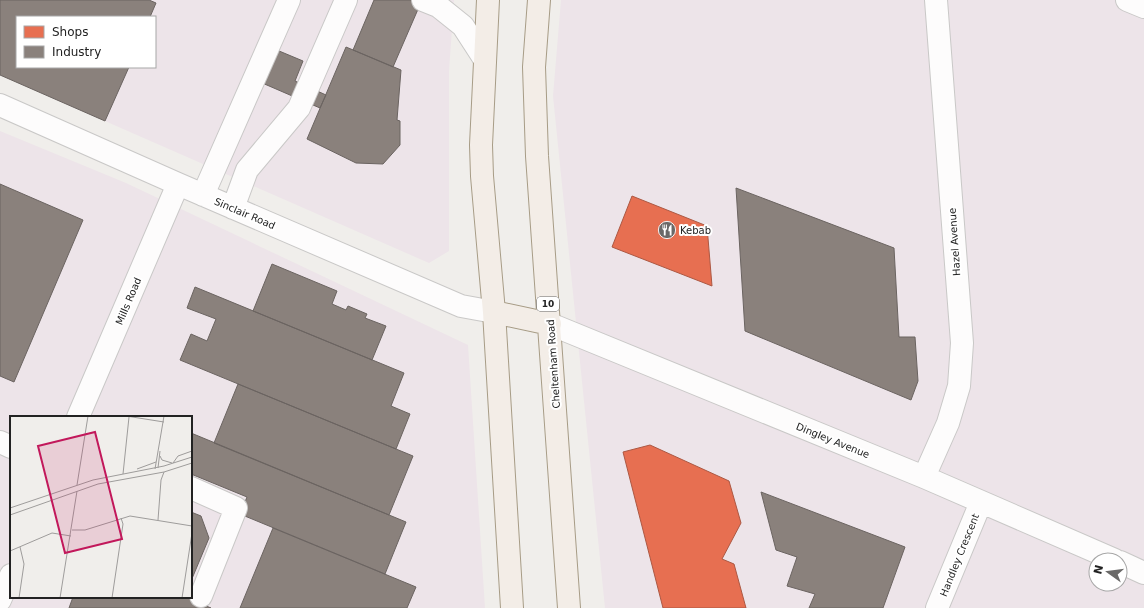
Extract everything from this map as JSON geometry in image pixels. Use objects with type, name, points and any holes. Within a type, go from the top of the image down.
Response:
[{"type":"main road","points":[[488,0],[481,145],[494,312],[512,608]]},
{"type":"main road","name":"Cheltenham Road","points":[[539,0],[534,67],[534,103],[569,608]]},
{"type":"main road","points":[[494,312],[550,324]]},
{"type":"street","points":[[203,195],[289,0]]},
{"type":"street","points":[[233,208],[247,170],[299,108],[346,0]]},
{"type":"street","points":[[423,0],[438,6],[463,26],[485,60]]},
{"type":"street","name":"Hazel Avenue","points":[[924,477],[948,423],[959,386],[962,343],[936,0]]},
{"type":"street","points":[[1127,0],[1144,7]]},
{"type":"street","name":"Sinclair Road","points":[[0,105],[460,306],[494,312]]},
{"type":"street","name":"Mills Road","points":[[78,416],[178,184]]},
{"type":"street","name":"Dingley Avenue","points":[[550,324],[924,477],[1097,552]]},
{"type":"street","points":[[0,442],[10,447]]},
{"type":"street","points":[[192,488],[236,508],[202,596]]},
{"type":"street","name":"Handley Crescent","points":[[937,608],[981,502]]},
{"type":"street","points":[[1128,566],[1144,573]]},
{"type":"street","points":[[0,600],[10,576]]},
{"type":"shaded area","points":[[0,0],[454,0],[449,71],[449,251],[429,263],[0,75]]},
{"type":"shaded area","points":[[561,0],[1144,0],[1144,608],[605,608],[553,96]]},
{"type":"shaded area","points":[[0,131],[126,183],[468,345],[485,608],[0,608]]},
{"type":"building: Shops","points":[[632,196],[707,226],[712,286],[612,247]]},
{"type":"building: Shops","points":[[650,445],[729,481],[741,523],[722,559],[734,564],[746,608],[663,608],[623,452]]},
{"type":"building: Industry","points":[[0,0],[149,0],[156,3],[150,16],[16,16],[16,68],[129,68],[105,121],[0,75]]},
{"type":"building: Industry","points":[[374,0],[422,0],[393,67],[353,50]]},
{"type":"building: Industry","points":[[260,43],[303,61],[295,81],[326,95],[320,108],[246,76]]},
{"type":"building: Industry","points":[[346,47],[401,70],[397,120],[400,121],[400,145],[383,164],[356,163],[307,139]]},
{"type":"building: Industry","points":[[0,184],[83,220],[14,382],[0,376]]},
{"type":"building: Industry","points":[[736,188],[894,248],[899,337],[915,337],[918,381],[911,400],[745,331]]},
{"type":"building: Industry","points":[[272,264],[337,291],[332,304],[346,310],[348,306],[367,314],[365,318],[386,326],[372,360],[253,311]]},
{"type":"building: Industry","points":[[195,287],[404,373],[391,406],[410,414],[396,449],[180,360],[191,334],[207,341],[216,319],[187,308]]},
{"type":"building: Industry","points":[[238,384],[413,456],[389,515],[214,443]]},
{"type":"building: Industry","points":[[192,433],[406,522],[385,574],[240,514],[247,497],[192,474]]},
{"type":"building: Industry","points":[[761,492],[905,547],[883,608],[809,608],[815,594],[787,586],[797,557],[776,550]]},
{"type":"building: Industry","points":[[192,512],[201,516],[209,538],[192,579]]},
{"type":"building: Industry","points":[[273,528],[416,587],[407,608],[240,608]]},
{"type":"building: Industry","points":[[73,598],[187,598],[211,608],[69,608]]},
{"type":"place","name":"Kebab","points":[[667,230]]}]
